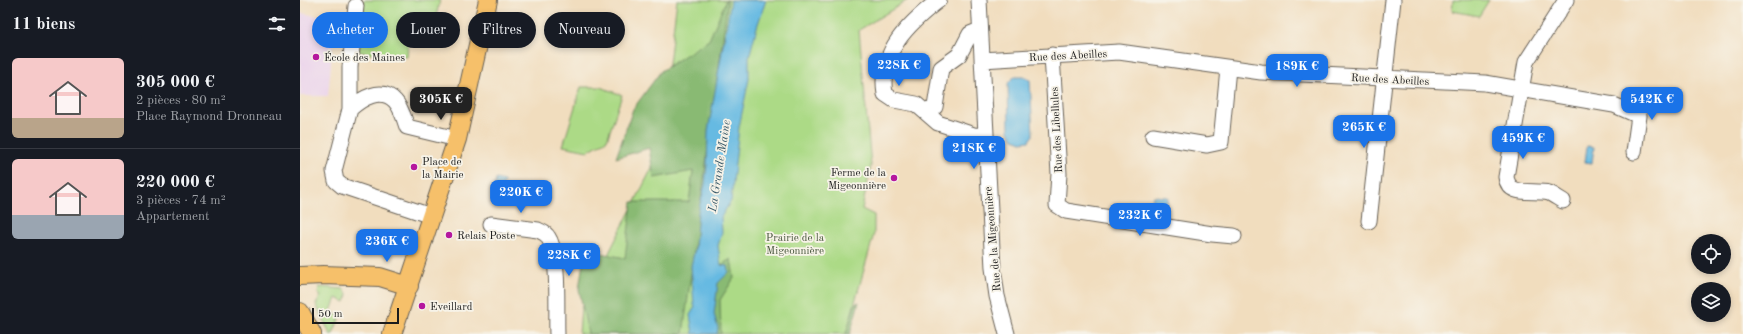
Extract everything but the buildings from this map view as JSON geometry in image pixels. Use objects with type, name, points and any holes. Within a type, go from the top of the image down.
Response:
[{"type":"main road","points":[[392,334],[457,139],[488,0]]},
{"type":"main road","points":[[300,276],[323,275],[380,277],[409,286]]},
{"type":"main road","points":[[300,312],[312,334]]},
{"type":"street","points":[[939,0],[896,41],[884,72],[885,94],[890,99],[916,104],[938,123],[974,135],[986,136]]},
{"type":"street","name":"Rue de la Migeonnière","points":[[979,0],[992,268],[1006,334]]},
{"type":"street","points":[[1369,221],[1393,0]]},
{"type":"street","points":[[1563,201],[1549,193],[1513,190],[1507,184],[1506,177],[1526,62],[1566,0]]},
{"type":"street","points":[[356,6],[350,67],[350,109],[334,171],[336,181],[342,186],[431,216]]},
{"type":"street","points":[[927,112],[935,107],[941,68],[960,55],[970,34],[980,30]]},
{"type":"street","name":"Rue des Abeilles","points":[[982,60],[1119,52],[1261,72],[1485,83],[1614,105],[1639,116],[1634,152]]},
{"type":"street","name":"Rue des Libellules","points":[[1052,55],[1059,174],[1057,205],[1066,211],[1212,234],[1234,236]]},
{"type":"street","points":[[1154,136],[1207,145],[1221,142],[1228,68]]},
{"type":"street","points":[[350,109],[363,99],[374,94],[384,95],[394,100],[407,127],[457,139]]},
{"type":"street","points":[[491,224],[538,230],[548,236],[552,246],[555,264],[557,334]]},
{"type":"shaded area","name":"École des Maines","points":[[300,13],[312,15],[312,48],[332,48],[328,96],[300,96]]},
{"type":"green space","points":[[364,0],[440,0],[437,12],[396,12],[396,48],[408,48],[407,57],[359,52],[359,48],[388,48],[388,12],[362,12]]},
{"type":"green space","name":"Prairie de la Migeonnière","points":[[677,0],[908,0],[859,30],[871,166],[862,209],[874,215],[874,234],[846,334],[579,334],[581,308],[657,158]]},
{"type":"green space","points":[[726,0],[728,0],[683,334],[588,334],[579,289],[585,250],[625,258],[632,202],[689,202],[693,171],[654,178],[649,148],[616,158],[633,109],[661,71],[709,40]]},
{"type":"green space","points":[[1453,0],[1489,0],[1479,16],[1452,11]]},
{"type":"green space","points":[[581,87],[600,87],[622,95],[607,140],[588,151],[563,146]]},
{"type":"green space","points":[[731,259],[734,278],[720,300],[721,334],[708,334],[714,269]]},
{"type":"green space","points":[[319,287],[344,289],[348,295],[345,302],[336,298],[331,311],[340,317],[333,334],[330,334],[316,304],[321,296],[318,294]]},
{"type":"green space","points":[[859,302],[850,334],[846,334],[855,304]]},
{"type":"water","name":"La Grande Maine","points":[[731,0],[766,0],[749,57],[749,79],[739,127],[731,201],[721,217],[722,232],[718,246],[721,265],[728,266],[729,272],[718,283],[714,314],[718,328],[717,334],[693,334],[690,315],[695,307],[691,266],[695,248],[698,212],[705,184],[708,131]]},
{"type":"water","points":[[1014,77],[1024,77],[1030,80],[1033,135],[1029,141],[1021,142],[1012,138],[1009,130],[1008,83]]},
{"type":"water","points":[[1587,146],[1594,147],[1592,163],[1585,162]]},
{"type":"water","points":[[496,179],[504,181],[500,198],[492,196]]},
{"type":"water","points":[[1153,196],[1168,197],[1167,204],[1152,202]]},
{"type":"place","name":"École des Maines","points":[[316,57]]},
{"type":"place","name":"Place de la Mairie","points":[[414,167]]},
{"type":"place","name":"Ferme de la Migeonnière","points":[[894,178]]},
{"type":"place","name":"Relais Poste","points":[[449,235]]},
{"type":"place","name":"Eveillard","points":[[422,306]]}]
